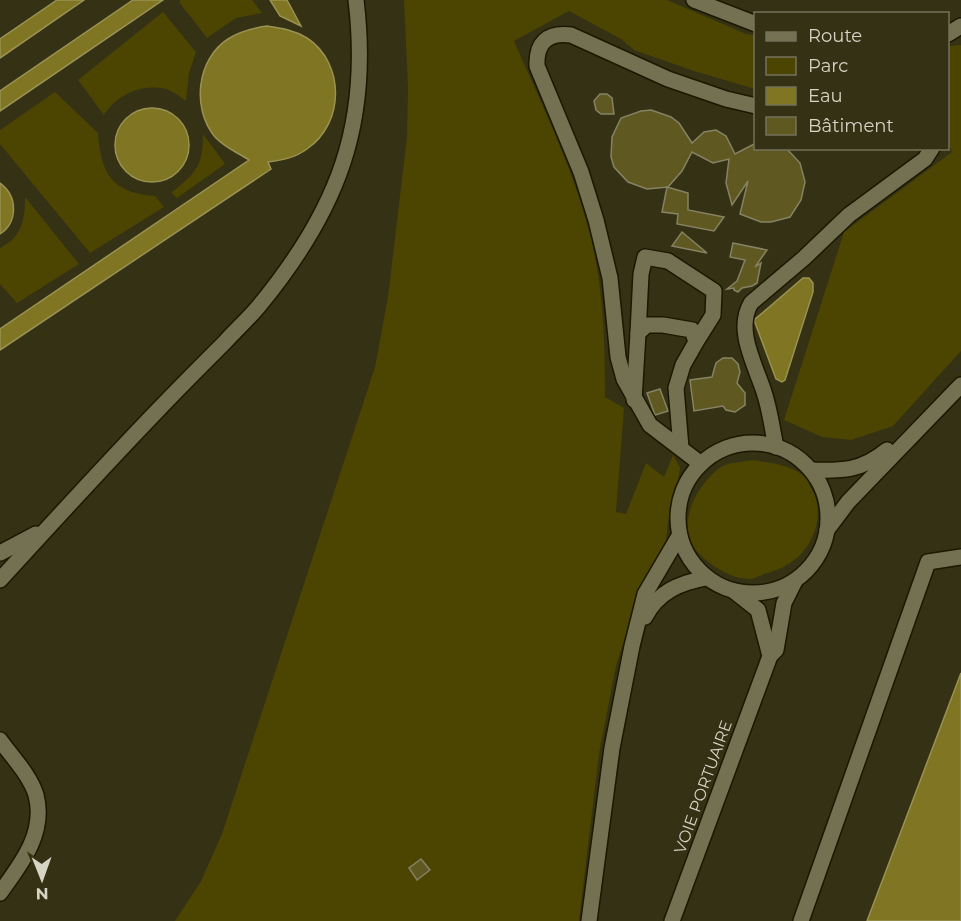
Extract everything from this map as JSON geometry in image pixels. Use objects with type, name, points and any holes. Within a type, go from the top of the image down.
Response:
[{"type":"street","points":[[0,580],[106,464],[258,307],[307,242],[337,183],[356,111],[360,61],[356,0]]},
{"type":"street","points":[[694,0],[754,23]]},
{"type":"street","points":[[701,464],[650,425],[624,379],[618,357],[610,278],[596,220],[581,172],[537,66],[539,48],[542,41],[563,34],[571,35],[668,79],[726,99],[754,106]]},
{"type":"street","points":[[776,447],[764,392],[746,338],[746,311],[751,303],[804,258],[849,215],[925,159],[931,150]]},
{"type":"street","points":[[634,400],[641,274],[645,257],[668,261],[714,291],[713,315],[683,365],[676,388],[681,448]]},
{"type":"street","points":[[638,333],[647,325],[682,328],[692,330],[696,342]]},
{"type":"street","points":[[828,530],[848,502],[961,385]]},
{"type":"street","points":[[811,471],[855,469],[873,462],[938,408]]},
{"type":"street","points":[[734,591],[755,594],[776,590],[795,581],[807,572],[816,559],[828,530],[826,499],[820,484],[811,471],[795,456],[776,447],[747,443],[732,446],[719,451],[701,464],[688,480],[682,494],[677,522],[685,552],[694,566],[706,578],[734,591],[758,610],[768,660]]},
{"type":"street","points":[[0,553],[47,528]]},
{"type":"street","points":[[590,921],[612,748],[645,594],[680,537]]},
{"type":"street","points":[[801,921],[928,562],[961,557]]},
{"type":"street","points":[[636,633],[653,603],[684,582],[706,578]]},
{"type":"street","name":"VOIE PORTUAIRE","points":[[672,921],[768,660],[776,650],[784,603],[795,581]]},
{"type":"street","points":[[0,740],[24,771],[36,794],[39,818],[26,857],[0,893]]},
{"type":"green space","points":[[181,0],[252,0],[262,13],[236,18],[207,38],[179,2]]},
{"type":"green space","points":[[404,0],[667,0],[746,34],[754,35],[754,89],[634,50],[621,39],[569,11],[514,41],[569,168],[593,247],[600,284],[605,397],[624,408],[616,512],[626,514],[646,463],[664,477],[673,455],[680,468],[670,506],[666,540],[640,591],[616,666],[599,754],[579,921],[175,921],[201,881],[222,834],[375,367],[388,297],[407,137],[408,88]]},
{"type":"green space","points":[[163,12],[196,52],[189,73],[186,101],[166,89],[139,89],[123,96],[104,115],[78,80]]},
{"type":"green space","points":[[961,45],[961,351],[893,426],[851,440],[822,437],[784,420],[844,232],[952,152],[949,145],[949,46]]},
{"type":"green space","points":[[55,92],[98,133],[102,160],[112,179],[128,191],[155,196],[164,207],[90,253],[0,144],[0,130]]},
{"type":"green space","points":[[203,134],[225,164],[177,198],[171,193],[187,180],[196,168],[202,154]]},
{"type":"green space","points":[[25,197],[79,264],[17,303],[0,284],[0,248],[13,239],[21,227]]},
{"type":"green space","points":[[752,460],[786,466],[804,476],[815,497],[818,515],[809,543],[797,558],[781,568],[751,579],[744,579],[720,570],[696,550],[690,540],[688,517],[697,494],[712,474],[724,465]]},
{"type":"water","points":[[57,0],[84,0],[0,58],[0,39]]},
{"type":"water","points":[[133,0],[163,0],[0,111],[0,91]]},
{"type":"water","points":[[270,0],[287,0],[301,26],[280,16]]},
{"type":"water","points":[[267,26],[292,31],[307,38],[328,62],[334,77],[336,93],[334,109],[319,138],[298,155],[268,162],[271,169],[0,350],[0,329],[249,160],[219,141],[207,125],[200,99],[201,85],[210,59],[228,39],[252,29]]},
{"type":"water","points":[[152,108],[173,114],[183,124],[189,145],[183,166],[173,176],[152,182],[131,176],[121,166],[115,145],[121,124],[131,114]]},
{"type":"water","points":[[0,183],[10,195],[14,209],[10,223],[0,234]]},
{"type":"water","points":[[803,278],[809,278],[813,283],[813,292],[785,380],[782,382],[776,379],[754,320]]},
{"type":"water","points":[[961,673],[961,921],[867,921]]},
{"type":"building","points":[[600,94],[607,94],[612,98],[614,114],[601,114],[596,110],[594,101]]},
{"type":"building","points":[[651,110],[671,117],[679,123],[692,143],[704,132],[716,130],[726,136],[735,154],[754,144],[754,150],[788,150],[800,163],[805,182],[801,200],[790,217],[771,222],[761,222],[740,214],[748,181],[732,205],[726,183],[729,159],[713,163],[692,152],[682,171],[668,187],[647,189],[628,182],[614,167],[611,157],[612,137],[621,118]]},
{"type":"building","points":[[667,187],[688,193],[688,210],[724,217],[714,231],[677,224],[678,214],[662,212]]},
{"type":"building","points":[[682,232],[707,253],[672,246]]},
{"type":"building","points":[[733,243],[767,250],[755,267],[761,263],[757,283],[742,288],[738,292],[734,288],[727,289],[737,281],[745,260],[730,257]]},
{"type":"building","points":[[723,358],[732,358],[738,364],[740,372],[737,383],[745,393],[745,405],[735,412],[726,410],[723,406],[694,411],[690,380],[712,377],[716,363]]},
{"type":"building","points":[[660,389],[668,411],[655,415],[647,393]]},
{"type":"building","points":[[421,859],[430,870],[417,880],[409,868]]}]
